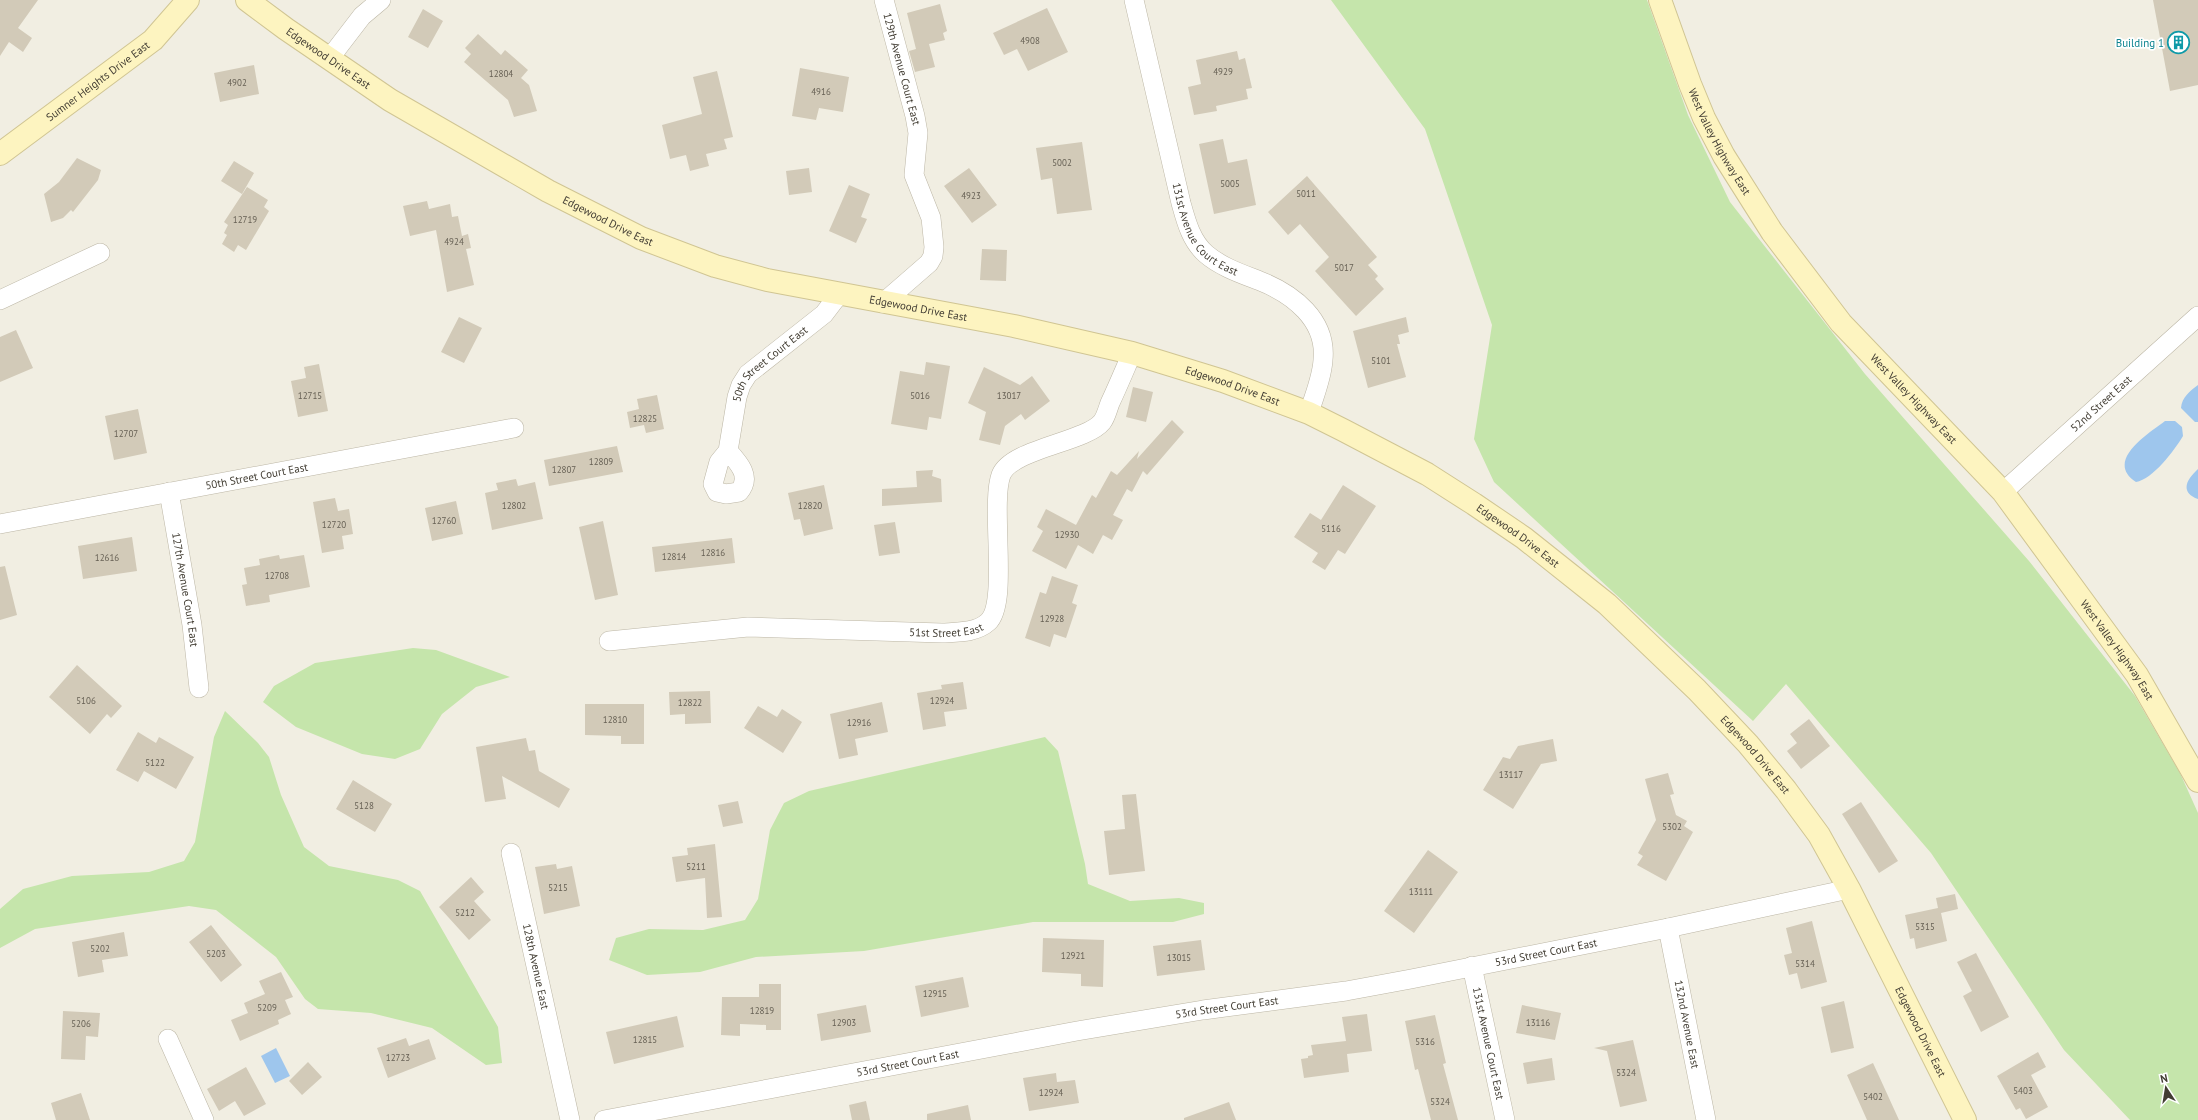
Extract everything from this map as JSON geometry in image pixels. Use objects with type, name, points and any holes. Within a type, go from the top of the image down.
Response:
[{"type":"street","name":"Sumner Heights Drive East","points":[[0,154],[153,40],[188,0]]},
{"type":"street","name":"Edgewood Drive East","points":[[248,0],[329,59],[390,100],[541,187],[642,238],[722,268],[767,280],[840,293],[883,303],[1014,326],[1132,352],[1223,381],[1309,413],[1427,474],[1467,500],[1524,538],[1607,604],[1697,690],[1748,744],[1786,790],[1819,835],[1849,889],[1965,1120]]},
{"type":"street","points":[[329,59],[362,16],[381,0]]},
{"type":"street","name":"129th Avenue Court East","points":[[883,303],[928,263],[933,256],[934,247],[931,218],[914,175],[918,133],[915,116],[884,0]]},
{"type":"street","name":"131st Avenue Court East","points":[[1134,0],[1181,203],[1189,229],[1206,254],[1219,263],[1276,288],[1300,304],[1312,318],[1319,332],[1324,360],[1309,413]]},
{"type":"street","name":"West Valley Highway East","points":[[1660,0],[1690,84],[1704,118],[1724,156],[1772,232],[1841,323],[2003,492],[2137,675],[2198,781]]},
{"type":"street","points":[[0,300],[100,253]]},
{"type":"street","name":"50th Street Court East","points":[[728,451],[741,385],[748,374],[824,314],[840,293]]},
{"type":"street","name":"52nd Street East","points":[[2003,492],[2198,316]]},
{"type":"street","name":"51st Street East","points":[[609,641],[748,627],[964,632],[987,624],[994,612],[997,588],[998,494],[1001,474],[1010,465],[1021,458],[1090,430],[1102,422],[1132,352]]},
{"type":"street","name":"50th Street Court East","points":[[0,524],[514,428]]},
{"type":"street","name":"127th Avenue Court East","points":[[169,492],[192,625],[199,688]]},
{"type":"street","name":"128th Avenue East","points":[[511,854],[570,1120]]},
{"type":"street","name":"53rd Street Court East","points":[[604,1120],[1077,1031],[1203,1010],[1346,991],[1668,928],[1849,889]]},
{"type":"street","name":"132nd Avenue East","points":[[1668,928],[1706,1120]]},
{"type":"street","name":"131st Avenue Court East","points":[[1472,966],[1505,1120]]},
{"type":"street","points":[[168,1038],[204,1120]]},
{"type":"green space","points":[[1331,0],[1647,0],[1688,115],[1730,202],[1865,374],[2029,561],[2135,696],[2180,773],[2198,813],[2198,1120],[2130,1120],[2064,1050],[1931,853],[1786,684],[1753,721],[1494,482],[1474,439],[1492,325],[1425,129]]},
{"type":"green space","points":[[413,648],[436,650],[510,677],[476,687],[442,714],[420,749],[395,759],[362,754],[296,727],[263,702],[274,686],[315,663]]},
{"type":"green space","points":[[225,711],[258,743],[269,757],[281,795],[304,847],[329,866],[398,880],[420,891],[498,1027],[502,1063],[486,1065],[432,1028],[371,1013],[318,1009],[305,999],[276,957],[216,910],[189,906],[35,929],[0,948],[0,909],[23,889],[72,876],[149,872],[184,861],[195,842],[214,737]]},
{"type":"green space","points":[[1045,737],[1058,751],[1085,864],[1088,884],[1130,901],[1179,898],[1204,903],[1204,914],[1173,922],[1033,922],[864,951],[756,957],[700,972],[647,975],[609,960],[616,938],[649,929],[703,930],[745,920],[758,899],[770,830],[784,803],[809,791]]},
{"type":"water","points":[[2198,385],[2198,422],[2195,422],[2181,408],[2185,397]]},
{"type":"water","points":[[2165,421],[2175,421],[2182,427],[2183,436],[2169,456],[2156,470],[2143,480],[2136,482],[2127,474],[2125,465],[2127,457],[2132,448],[2140,440]]},
{"type":"water","points":[[2198,469],[2198,499],[2188,493],[2187,485],[2188,481]]},
{"type":"water","points":[[276,1048],[290,1076],[275,1083],[261,1056]]},
{"type":"building","points":[[0,0],[38,0],[18,28],[32,38],[23,52],[9,42],[0,56]]},
{"type":"building","name":"Building 1","points":[[2153,0],[2198,0],[2198,85],[2170,91]]},
{"type":"building","points":[[940,4],[947,31],[943,33],[945,40],[929,44],[935,67],[915,72],[909,51],[916,49],[907,13]]},
{"type":"building","points":[[1047,8],[1068,52],[1028,71],[1017,49],[1004,55],[993,33]]},
{"type":"building","points":[[423,9],[443,21],[428,48],[408,37]]},
{"type":"building","points":[[478,34],[501,55],[505,50],[528,70],[521,78],[529,85],[537,111],[514,117],[508,100],[464,62],[471,54],[465,48]]},
{"type":"building","points":[[1237,51],[1239,60],[1245,58],[1252,88],[1246,89],[1248,99],[1216,106],[1217,111],[1194,115],[1188,87],[1201,84],[1196,60]]},
{"type":"building","points":[[254,65],[259,94],[220,102],[214,73]]},
{"type":"building","points":[[800,68],[849,77],[843,112],[819,108],[816,120],[792,116]]},
{"type":"building","points":[[717,71],[733,137],[724,139],[727,149],[706,154],[709,166],[690,171],[686,155],[670,159],[662,125],[702,114],[693,77]]},
{"type":"building","points":[[1223,139],[1228,163],[1247,159],[1256,205],[1214,214],[1199,144]]},
{"type":"building","points":[[1082,142],[1092,210],[1057,214],[1052,178],[1041,180],[1036,148]]},
{"type":"building","points":[[77,158],[101,170],[98,180],[73,212],[71,210],[63,218],[51,222],[44,194],[59,182]]},
{"type":"building","points":[[234,161],[254,173],[242,194],[221,181]]},
{"type":"building","points":[[809,168],[812,192],[789,195],[786,171]]},
{"type":"building","points":[[969,168],[997,205],[972,223],[944,186]]},
{"type":"building","points":[[1307,176],[1377,257],[1368,265],[1378,276],[1375,279],[1384,289],[1356,316],[1315,271],[1329,257],[1300,224],[1288,235],[1268,212]]},
{"type":"building","points":[[849,185],[870,194],[861,217],[867,219],[856,243],[829,231]]},
{"type":"building","points":[[247,187],[268,200],[264,207],[269,211],[246,250],[238,245],[234,252],[222,244],[227,235],[224,233],[228,225],[224,222]]},
{"type":"building","points":[[427,201],[429,209],[450,204],[452,217],[458,216],[462,236],[468,234],[471,248],[466,249],[474,285],[447,292],[436,230],[410,236],[403,206]]},
{"type":"building","points":[[982,249],[1007,250],[1006,281],[980,280]]},
{"type":"building","points":[[459,317],[482,328],[464,363],[441,352]]},
{"type":"building","points":[[1406,317],[1409,332],[1398,335],[1400,344],[1397,344],[1406,377],[1368,388],[1353,331]]},
{"type":"building","points":[[16,330],[33,368],[0,382],[0,337]]},
{"type":"building","points":[[926,362],[950,366],[941,419],[929,417],[927,430],[891,424],[900,371],[924,375]]},
{"type":"building","points":[[319,364],[328,411],[298,417],[291,381],[306,378],[304,367]]},
{"type":"building","points":[[984,367],[1020,385],[1032,376],[1050,401],[1025,420],[1021,414],[1005,426],[1000,445],[979,440],[986,412],[968,403]]},
{"type":"building","points":[[1133,387],[1153,392],[1146,422],[1126,417]]},
{"type":"building","points":[[657,395],[664,429],[646,433],[644,425],[630,428],[627,412],[639,409],[637,399]]},
{"type":"building","points":[[138,409],[147,453],[114,460],[105,416]]},
{"type":"building","points":[[1172,420],[1184,432],[1147,475],[1143,471],[1132,492],[1127,489],[1113,515],[1123,520],[1112,540],[1103,535],[1093,554],[1078,545],[1066,569],[1032,551],[1043,531],[1037,527],[1046,509],[1076,525],[1092,495],[1096,498],[1111,471],[1117,475],[1139,451],[1137,459]]},
{"type":"building","points":[[617,446],[623,472],[549,486],[544,460]]},
{"type":"building","points":[[933,470],[932,476],[941,479],[942,502],[882,506],[882,489],[917,487],[916,471]]},
{"type":"building","points":[[516,479],[518,486],[535,482],[543,519],[492,530],[485,493],[498,490],[496,483]]},
{"type":"building","points":[[824,485],[833,529],[804,536],[800,519],[794,520],[788,493]]},
{"type":"building","points":[[1343,485],[1376,506],[1345,554],[1338,550],[1325,570],[1312,562],[1318,553],[1294,537],[1310,513],[1321,520]]},
{"type":"building","points":[[335,498],[338,511],[349,509],[353,534],[342,536],[344,549],[322,553],[313,502]]},
{"type":"building","points":[[456,501],[463,534],[432,541],[425,508]]},
{"type":"building","points":[[603,521],[618,595],[595,600],[579,527]]},
{"type":"building","points":[[895,522],[900,553],[879,556],[874,525]]},
{"type":"building","points":[[132,537],[137,571],[83,579],[78,546]]},
{"type":"building","points":[[732,538],[735,563],[655,572],[652,547]]},
{"type":"building","points":[[279,555],[280,559],[304,555],[310,587],[269,595],[270,602],[246,606],[242,585],[247,584],[244,568],[260,565],[259,559]]},
{"type":"building","points":[[5,566],[17,615],[0,620],[0,567]]},
{"type":"building","points":[[1052,576],[1078,585],[1072,603],[1077,605],[1066,638],[1054,634],[1050,647],[1025,638],[1040,592],[1046,594]]},
{"type":"building","points":[[77,665],[122,706],[111,718],[107,714],[90,734],[49,697]]},
{"type":"building","points":[[963,682],[967,709],[944,712],[946,726],[923,730],[917,693],[942,689],[941,685]]},
{"type":"building","points":[[710,691],[711,723],[685,724],[685,714],[670,715],[669,692]]},
{"type":"building","points":[[882,702],[888,732],[855,739],[858,755],[839,759],[830,714]]},
{"type":"building","points":[[585,704],[644,704],[644,744],[621,744],[621,736],[585,735]]},
{"type":"building","points":[[758,706],[777,717],[782,709],[802,722],[783,753],[744,728]]},
{"type":"building","points":[[1809,719],[1830,746],[1801,769],[1787,751],[1797,743],[1790,734]]},
{"type":"building","points":[[138,732],[156,743],[159,737],[194,757],[176,789],[144,771],[138,782],[116,770]]},
{"type":"building","points":[[526,738],[529,751],[535,750],[539,771],[570,789],[559,808],[502,776],[506,799],[485,802],[476,747]]},
{"type":"building","points":[[1553,739],[1557,761],[1541,764],[1513,809],[1483,790],[1503,757],[1510,759],[1518,746]]},
{"type":"building","points":[[1668,773],[1674,794],[1670,795],[1676,815],[1687,821],[1684,826],[1693,832],[1666,881],[1637,865],[1643,856],[1638,853],[1656,820],[1645,779]]},
{"type":"building","points":[[353,780],[392,804],[375,832],[336,809]]},
{"type":"building","points":[[1136,794],[1145,871],[1109,875],[1104,831],[1125,829],[1122,795]]},
{"type":"building","points":[[738,801],[743,823],[723,827],[718,805]]},
{"type":"building","points":[[1861,802],[1898,861],[1879,873],[1842,814]]},
{"type":"building","points":[[715,844],[722,917],[707,918],[705,878],[676,882],[672,857],[688,855],[687,848]]},
{"type":"building","points":[[1428,850],[1458,872],[1414,933],[1384,911]]},
{"type":"building","points":[[556,864],[557,869],[572,866],[580,906],[544,914],[535,867]]},
{"type":"building","points":[[471,877],[484,892],[474,901],[491,920],[469,940],[439,907]]},
{"type":"building","points":[[1955,894],[1958,909],[1941,913],[1947,941],[1916,949],[1914,938],[1910,939],[1905,915],[1938,908],[1936,898]]},
{"type":"building","points":[[1812,921],[1827,982],[1801,989],[1797,973],[1789,975],[1784,955],[1792,953],[1786,928]]},
{"type":"building","points":[[211,925],[242,965],[221,982],[189,942]]},
{"type":"building","points":[[124,932],[128,956],[102,960],[104,972],[78,977],[72,942]]},
{"type":"building","points":[[1043,938],[1104,940],[1103,987],[1081,986],[1081,974],[1042,972]]},
{"type":"building","points":[[1201,940],[1205,970],[1157,976],[1153,946]]},
{"type":"building","points":[[1976,953],[2009,1017],[1981,1032],[1963,996],[1972,991],[1957,962]]},
{"type":"building","points":[[281,972],[293,997],[285,1000],[291,1014],[278,1020],[279,1024],[240,1041],[231,1020],[248,1013],[244,1003],[265,994],[259,981]]},
{"type":"building","points":[[963,977],[969,1007],[921,1017],[915,986]]},
{"type":"building","points":[[759,984],[781,984],[781,1030],[766,1030],[766,1025],[740,1024],[740,1036],[721,1035],[722,997],[759,997]]},
{"type":"building","points":[[1844,1001],[1854,1048],[1831,1053],[1821,1007]]},
{"type":"building","points":[[866,1005],[871,1032],[821,1041],[817,1014]]},
{"type":"building","points":[[1522,1005],[1561,1013],[1555,1040],[1516,1033]]},
{"type":"building","points":[[63,1011],[100,1013],[98,1037],[86,1036],[85,1060],[61,1059]]},
{"type":"building","points":[[1367,1014],[1372,1051],[1347,1054],[1349,1072],[1304,1078],[1301,1059],[1308,1058],[1308,1056],[1313,1055],[1311,1045],[1346,1041],[1342,1017]]},
{"type":"building","points":[[1435,1015],[1446,1063],[1443,1064],[1458,1120],[1431,1120],[1418,1069],[1415,1070],[1405,1021]]},
{"type":"building","points":[[677,1016],[684,1047],[614,1064],[606,1032]]},
{"type":"building","points":[[406,1038],[409,1046],[429,1039],[436,1059],[388,1078],[377,1048]]},
{"type":"building","points":[[1633,1040],[1647,1101],[1620,1107],[1607,1051],[1594,1048]]},
{"type":"building","points":[[2038,1052],[2046,1067],[2031,1075],[2048,1107],[2026,1119],[2020,1108],[2016,1110],[1997,1076]]},
{"type":"building","points":[[1552,1058],[1555,1080],[1527,1084],[1523,1063]]},
{"type":"building","points":[[308,1062],[322,1077],[302,1095],[289,1081]]},
{"type":"building","points":[[1873,1063],[1899,1120],[1867,1120],[1847,1075]]},
{"type":"building","points":[[246,1067],[266,1104],[244,1116],[235,1101],[219,1111],[207,1089]]},
{"type":"building","points":[[1056,1073],[1057,1082],[1075,1080],[1079,1103],[1029,1111],[1023,1078]]},
{"type":"building","points":[[81,1093],[90,1120],[56,1120],[51,1103]]},
{"type":"building","points":[[866,1101],[870,1120],[852,1120],[849,1105]]},
{"type":"building","points":[[1229,1102],[1236,1120],[1184,1120],[1184,1118]]},
{"type":"building","points":[[968,1105],[971,1120],[927,1120],[927,1114]]},
{"type":"place","name":"Building 1","points":[[2179,43]]}]
